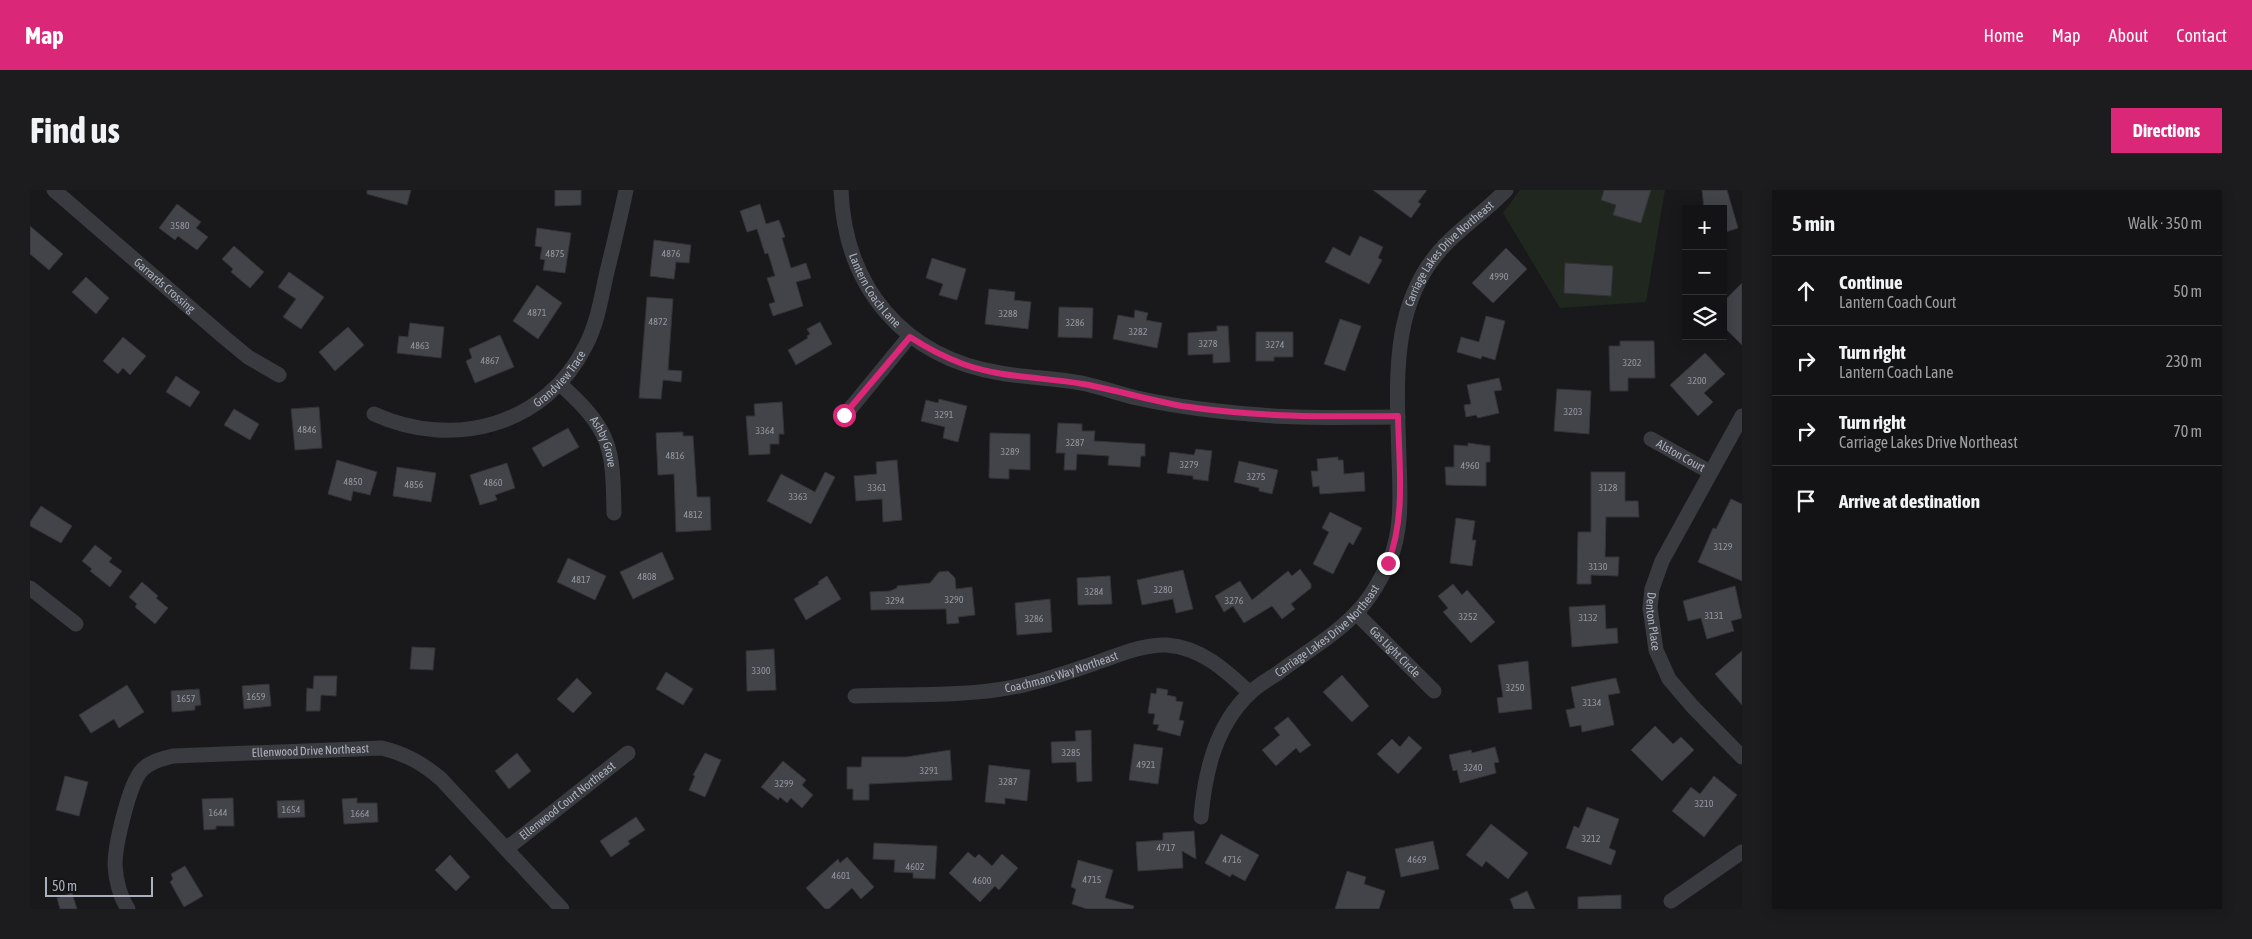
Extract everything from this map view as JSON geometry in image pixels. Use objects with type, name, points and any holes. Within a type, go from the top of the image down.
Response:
[{"type":"street","name":"Garrards Crossing","points":[[54,190],[248,357],[279,375]]},
{"type":"street","name":"Grandview Trace","points":[[374,414],[396,424],[419,430],[471,429],[502,422],[519,414],[560,384],[587,345],[596,319],[626,190]]},
{"type":"street","name":"Lantern Coach Lane","points":[[841,190],[845,232],[862,278],[876,300],[910,337],[944,357],[965,365],[999,373],[1084,384],[1139,398],[1182,406],[1260,415],[1297,417],[1398,416]]},
{"type":"street","name":"Carriage Lakes Drive Northeast","points":[[1201,816],[1204,784],[1213,750],[1222,732],[1250,693],[1356,613],[1371,593],[1388,563],[1398,530],[1400,506],[1397,367],[1399,343],[1405,318],[1420,280],[1444,246],[1506,190]]},
{"type":"street","points":[[844,415],[910,337]]},
{"type":"street","name":"Ashby Grove","points":[[560,384],[587,408],[604,433],[611,453],[614,513]]},
{"type":"street","name":"Denton Place","points":[[1742,416],[1710,472],[1656,575],[1650,608],[1656,650],[1669,678],[1692,706],[1742,757]]},
{"type":"street","name":"Alston Court","points":[[1651,439],[1710,472]]},
{"type":"street","points":[[30,588],[76,624]]},
{"type":"street","name":"Gas Light Circle","points":[[1356,613],[1434,691]]},
{"type":"street","name":"Coachmans Way Northeast","points":[[855,696],[981,691],[1013,687],[1046,680],[1141,648],[1165,645],[1184,648],[1220,665],[1250,693]]},
{"type":"street","name":"Ellenwood Drive Northeast","points":[[128,909],[120,893],[115,864],[130,792],[144,768],[156,760],[173,756],[382,748],[403,753],[424,765],[441,779],[562,909]]},
{"type":"street","name":"Ellenwood Court Northeast","points":[[506,848],[628,753]]},
{"type":"street","points":[[1671,901],[1742,852]]},
{"type":"shaded area","points":[[1520,190],[1665,190],[1646,302],[1560,308],[1503,213]]},
{"type":"building","points":[[367,190],[411,190],[407,205],[367,194]]},
{"type":"building","points":[[555,190],[581,190],[581,205],[555,206]]},
{"type":"building","points":[[1373,190],[1427,190],[1418,202],[1421,204],[1411,218]]},
{"type":"building","points":[[1604,190],[1651,190],[1641,223],[1613,215],[1616,205],[1601,200]]},
{"type":"building","points":[[1702,190],[1727,190],[1738,228],[1727,232],[1727,205],[1704,205]]},
{"type":"building","points":[[177,204],[201,222],[196,228],[208,237],[197,250],[178,236],[175,240],[159,228]]},
{"type":"building","points":[[760,204],[766,224],[779,220],[785,237],[782,238],[791,268],[806,263],[811,278],[796,282],[803,306],[773,316],[769,304],[775,302],[767,278],[775,276],[768,253],[765,254],[757,229],[747,232],[740,211]]},
{"type":"building","points":[[30,226],[63,254],[49,270],[30,254]]},
{"type":"building","points":[[537,228],[571,233],[565,273],[543,270],[545,260],[540,259],[542,247],[535,246]]},
{"type":"building","points":[[1360,236],[1383,247],[1378,258],[1382,260],[1369,284],[1325,262],[1333,247],[1350,256]]},
{"type":"building","points":[[654,240],[691,245],[689,263],[676,262],[674,279],[650,276]]},
{"type":"building","points":[[234,246],[264,272],[250,288],[231,272],[233,269],[222,259]]},
{"type":"building","points":[[1506,248],[1527,269],[1493,303],[1472,283]]},
{"type":"building","points":[[932,258],[966,269],[957,300],[939,295],[943,284],[926,278]]},
{"type":"building","points":[[1565,263],[1613,266],[1611,296],[1564,293]]},
{"type":"building","points":[[289,272],[324,297],[301,329],[283,317],[296,299],[278,287]]},
{"type":"building","points":[[86,277],[109,298],[96,314],[72,292]]},
{"type":"building","points":[[1742,283],[1742,345],[1727,330],[1727,298]]},
{"type":"building","points":[[537,285],[562,303],[538,339],[513,321]]},
{"type":"building","points":[[989,289],[1015,292],[1014,300],[1031,302],[1028,329],[985,324]]},
{"type":"building","points":[[647,297],[673,299],[668,370],[682,371],[681,382],[663,380],[661,399],[639,398]]},
{"type":"building","points":[[1059,307],[1093,308],[1092,338],[1058,337]]},
{"type":"building","points":[[1135,310],[1148,313],[1146,320],[1162,323],[1157,348],[1113,339],[1118,315],[1134,318]]},
{"type":"building","points":[[1486,316],[1505,321],[1495,360],[1482,356],[1481,359],[1457,352],[1461,337],[1479,342]]},
{"type":"building","points":[[1340,319],[1361,326],[1345,371],[1324,364]]},
{"type":"building","points":[[820,322],[832,344],[796,365],[788,350],[808,338],[807,336],[810,334],[807,329]]},
{"type":"building","points":[[410,323],[444,327],[441,358],[397,353],[399,336],[408,337]]},
{"type":"building","points":[[1217,326],[1228,326],[1230,362],[1213,363],[1213,354],[1188,355],[1188,333],[1217,331]]},
{"type":"building","points":[[348,327],[364,345],[335,371],[319,352]]},
{"type":"building","points":[[1256,332],[1293,332],[1293,357],[1274,357],[1274,361],[1256,361]]},
{"type":"building","points":[[500,335],[514,367],[475,383],[466,361],[472,358],[469,349]]},
{"type":"building","points":[[123,337],[146,356],[130,375],[123,368],[118,374],[103,361]]},
{"type":"building","points":[[1620,341],[1654,341],[1655,378],[1628,378],[1628,391],[1610,391],[1609,346],[1620,346]]},
{"type":"building","points":[[1705,353],[1725,374],[1704,393],[1713,402],[1698,416],[1670,385]]},
{"type":"building","points":[[176,376],[200,392],[190,407],[166,392]]},
{"type":"building","points":[[1499,378],[1502,390],[1494,391],[1499,413],[1478,418],[1476,415],[1466,417],[1464,405],[1471,404],[1467,385]]},
{"type":"building","points":[[1557,389],[1591,391],[1589,434],[1554,431]]},
{"type":"building","points":[[939,399],[967,406],[958,442],[943,438],[945,427],[921,421],[926,400],[938,403]]},
{"type":"building","points":[[782,402],[784,434],[779,434],[779,444],[770,444],[770,454],[749,455],[746,416],[755,416],[754,404]]},
{"type":"building","points":[[319,407],[322,448],[295,450],[291,409]]},
{"type":"building","points":[[234,409],[259,424],[250,440],[224,425]]},
{"type":"building","points":[[1058,423],[1082,424],[1082,431],[1095,431],[1094,441],[1145,444],[1145,456],[1141,456],[1140,467],[1108,465],[1109,456],[1077,454],[1076,470],[1064,470],[1065,453],[1056,453]]},
{"type":"building","points":[[568,428],[579,447],[543,467],[532,448]]},
{"type":"building","points":[[683,432],[683,436],[693,436],[697,497],[710,497],[711,530],[676,532],[674,474],[658,475],[656,433]]},
{"type":"building","points":[[990,433],[1030,434],[1030,470],[1009,469],[1009,479],[989,478]]},
{"type":"building","points":[[1468,443],[1490,446],[1490,462],[1486,462],[1486,486],[1446,485],[1445,467],[1454,467],[1454,445],[1468,446]]},
{"type":"building","points":[[1196,449],[1212,451],[1208,481],[1193,479],[1193,476],[1167,473],[1170,452],[1194,455]]},
{"type":"building","points":[[1338,457],[1338,460],[1343,460],[1344,474],[1364,472],[1365,491],[1320,494],[1319,486],[1313,487],[1311,471],[1318,471],[1317,459]]},
{"type":"building","points":[[337,460],[377,472],[370,495],[353,491],[351,501],[328,494]]},
{"type":"building","points":[[897,460],[902,520],[883,522],[882,499],[856,501],[854,476],[877,474],[876,462]]},
{"type":"building","points":[[1239,461],[1278,470],[1272,494],[1259,491],[1259,488],[1234,482]]},
{"type":"building","points":[[507,463],[515,488],[495,495],[497,500],[480,505],[470,475]]},
{"type":"building","points":[[397,467],[436,473],[431,502],[393,496]]},
{"type":"building","points":[[825,472],[835,477],[811,524],[767,501],[781,474],[815,492]]},
{"type":"building","points":[[1591,472],[1625,472],[1625,501],[1638,501],[1639,517],[1606,517],[1605,557],[1619,557],[1618,576],[1591,575],[1591,584],[1577,584],[1578,532],[1591,532]]},
{"type":"building","points":[[1731,499],[1742,504],[1742,581],[1698,562],[1713,528],[1716,529]]},
{"type":"building","points":[[41,506],[72,526],[61,543],[30,526],[30,522]]},
{"type":"building","points":[[1330,512],[1362,528],[1353,545],[1349,542],[1333,574],[1313,564],[1329,532],[1322,528]]},
{"type":"building","points":[[1456,518],[1475,521],[1472,540],[1476,540],[1472,566],[1450,563]]},
{"type":"building","points":[[95,545],[112,558],[109,562],[122,571],[110,587],[90,571],[92,569],[82,561]]},
{"type":"building","points":[[662,552],[674,579],[633,599],[620,572]]},
{"type":"building","points":[[568,558],[606,576],[595,600],[557,582]]},
{"type":"building","points":[[1300,569],[1311,584],[1311,588],[1291,604],[1295,609],[1282,619],[1272,606],[1244,623],[1233,606],[1224,612],[1215,596],[1240,581],[1252,600],[1288,571],[1292,576]]},
{"type":"building","points":[[1183,570],[1193,609],[1176,613],[1173,599],[1142,605],[1137,580]]},
{"type":"building","points":[[948,571],[955,578],[956,589],[972,587],[975,615],[958,617],[959,623],[947,624],[946,609],[871,610],[870,592],[890,591],[897,588],[897,586],[930,583],[939,572]]},
{"type":"building","points":[[827,576],[841,599],[806,620],[794,599],[819,584],[818,582]]},
{"type":"building","points":[[1110,576],[1112,604],[1078,605],[1077,578]]},
{"type":"building","points":[[142,582],[168,608],[155,624],[135,607],[137,604],[129,597]]},
{"type":"building","points":[[1453,584],[1462,595],[1467,590],[1495,622],[1471,643],[1443,612],[1448,608],[1438,596]]},
{"type":"building","points":[[1735,586],[1742,618],[1731,621],[1734,631],[1707,639],[1701,618],[1688,621],[1683,601]]},
{"type":"building","points":[[1050,599],[1052,632],[1017,635],[1015,603]]},
{"type":"building","points":[[1605,605],[1606,629],[1617,628],[1618,643],[1572,647],[1569,607]]},
{"type":"building","points":[[412,647],[435,648],[433,670],[410,669]]},
{"type":"building","points":[[774,649],[776,690],[747,691],[746,651]]},
{"type":"building","points":[[1742,651],[1742,705],[1715,674]]},
{"type":"building","points":[[1528,661],[1532,709],[1499,713],[1497,698],[1503,697],[1498,665]]},
{"type":"building","points":[[666,672],[693,689],[683,705],[656,689]]},
{"type":"building","points":[[1342,675],[1369,706],[1352,722],[1323,692]]},
{"type":"building","points":[[314,676],[337,676],[336,696],[321,695],[320,711],[306,711],[307,688],[313,689]]},
{"type":"building","points":[[577,678],[592,693],[573,713],[557,699]]},
{"type":"building","points":[[1616,678],[1620,693],[1608,695],[1614,725],[1582,732],[1581,725],[1570,727],[1566,710],[1575,708],[1571,687]]},
{"type":"building","points":[[269,684],[271,706],[244,709],[242,686]]},
{"type":"building","points":[[127,685],[144,712],[119,728],[114,719],[91,733],[79,715]]},
{"type":"building","points":[[1157,688],[1168,690],[1167,695],[1176,697],[1176,701],[1183,702],[1179,720],[1184,721],[1180,736],[1157,730],[1159,725],[1153,724],[1155,714],[1148,713],[1151,693],[1156,694]]},
{"type":"building","points":[[199,689],[201,705],[195,706],[195,710],[172,712],[171,691]]},
{"type":"building","points":[[1288,717],[1311,745],[1300,753],[1296,748],[1276,766],[1262,750],[1280,735],[1274,728]]},
{"type":"building","points":[[1655,726],[1673,744],[1681,737],[1694,750],[1662,781],[1631,750]]},
{"type":"building","points":[[1091,730],[1092,781],[1077,782],[1076,762],[1052,763],[1051,742],[1076,741],[1075,731]]},
{"type":"building","points":[[1409,736],[1422,748],[1398,774],[1377,754],[1392,739],[1400,747]]},
{"type":"building","points":[[1134,744],[1163,748],[1158,784],[1129,780]]},
{"type":"building","points":[[1495,747],[1499,762],[1494,763],[1496,773],[1460,783],[1457,770],[1453,771],[1449,755],[1471,750],[1472,753]]},
{"type":"building","points":[[950,750],[952,780],[869,784],[869,800],[853,800],[853,789],[847,789],[847,767],[861,767],[862,757],[906,757]]},
{"type":"building","points":[[517,753],[531,771],[509,789],[495,771]]},
{"type":"building","points":[[705,753],[721,760],[705,797],[689,790],[695,776],[693,775]]},
{"type":"building","points":[[783,761],[806,780],[802,785],[813,795],[802,808],[791,798],[787,803],[780,797],[778,800],[761,787]]},
{"type":"building","points":[[989,765],[1030,770],[1027,801],[1005,798],[1005,804],[985,802]]},
{"type":"building","points":[[65,776],[88,782],[79,816],[56,810]]},
{"type":"building","points":[[1714,776],[1737,795],[1704,837],[1672,811],[1691,787],[1700,794]]},
{"type":"building","points":[[233,798],[234,826],[216,826],[216,829],[204,830],[202,799]]},
{"type":"building","points":[[357,798],[357,803],[377,803],[378,822],[344,824],[342,799]]},
{"type":"building","points":[[304,800],[305,817],[278,818],[277,801]]},
{"type":"building","points":[[1587,807],[1619,819],[1609,848],[1616,851],[1611,865],[1566,848],[1574,826],[1579,828]]},
{"type":"building","points":[[636,817],[645,830],[628,841],[630,844],[611,857],[600,841]]},
{"type":"building","points":[[1491,824],[1528,853],[1508,879],[1486,861],[1482,867],[1466,855]]},
{"type":"building","points":[[1194,831],[1196,859],[1182,851],[1183,868],[1138,871],[1136,842],[1163,840],[1163,833]]},
{"type":"building","points":[[1221,834],[1259,855],[1245,881],[1232,874],[1230,877],[1205,863]]},
{"type":"building","points":[[1433,841],[1439,869],[1401,877],[1395,849]]},
{"type":"building","points":[[874,843],[937,846],[935,879],[913,878],[913,873],[894,872],[895,860],[873,859]]},
{"type":"building","points":[[968,852],[975,858],[979,854],[992,866],[1002,854],[1018,868],[999,890],[995,886],[980,902],[949,873]]},
{"type":"building","points":[[450,855],[470,877],[456,891],[435,870]]},
{"type":"building","points":[[847,857],[874,887],[861,899],[852,888],[829,909],[825,909],[806,888],[838,859],[840,863]]},
{"type":"building","points":[[1078,860],[1113,870],[1105,898],[1134,906],[1133,909],[1087,909],[1072,904],[1076,889],[1071,887]]},
{"type":"building","points":[[185,866],[203,896],[184,907],[170,882],[173,879],[171,874]]},
{"type":"building","points":[[1347,871],[1366,877],[1364,884],[1385,891],[1379,909],[1335,909]]},
{"type":"building","points":[[1527,891],[1535,909],[1514,909],[1510,899]]},
{"type":"building","points":[[72,893],[77,909],[60,909],[57,898]]},
{"type":"building","points":[[1621,895],[1621,909],[1578,909],[1578,897]]},
{"type":"route","points":[[844,415],[910,337],[944,357],[965,365],[999,373],[1084,384],[1139,398],[1182,406],[1260,415],[1297,417],[1398,416],[1400,506],[1398,530],[1394,549],[1388,563]]}]
